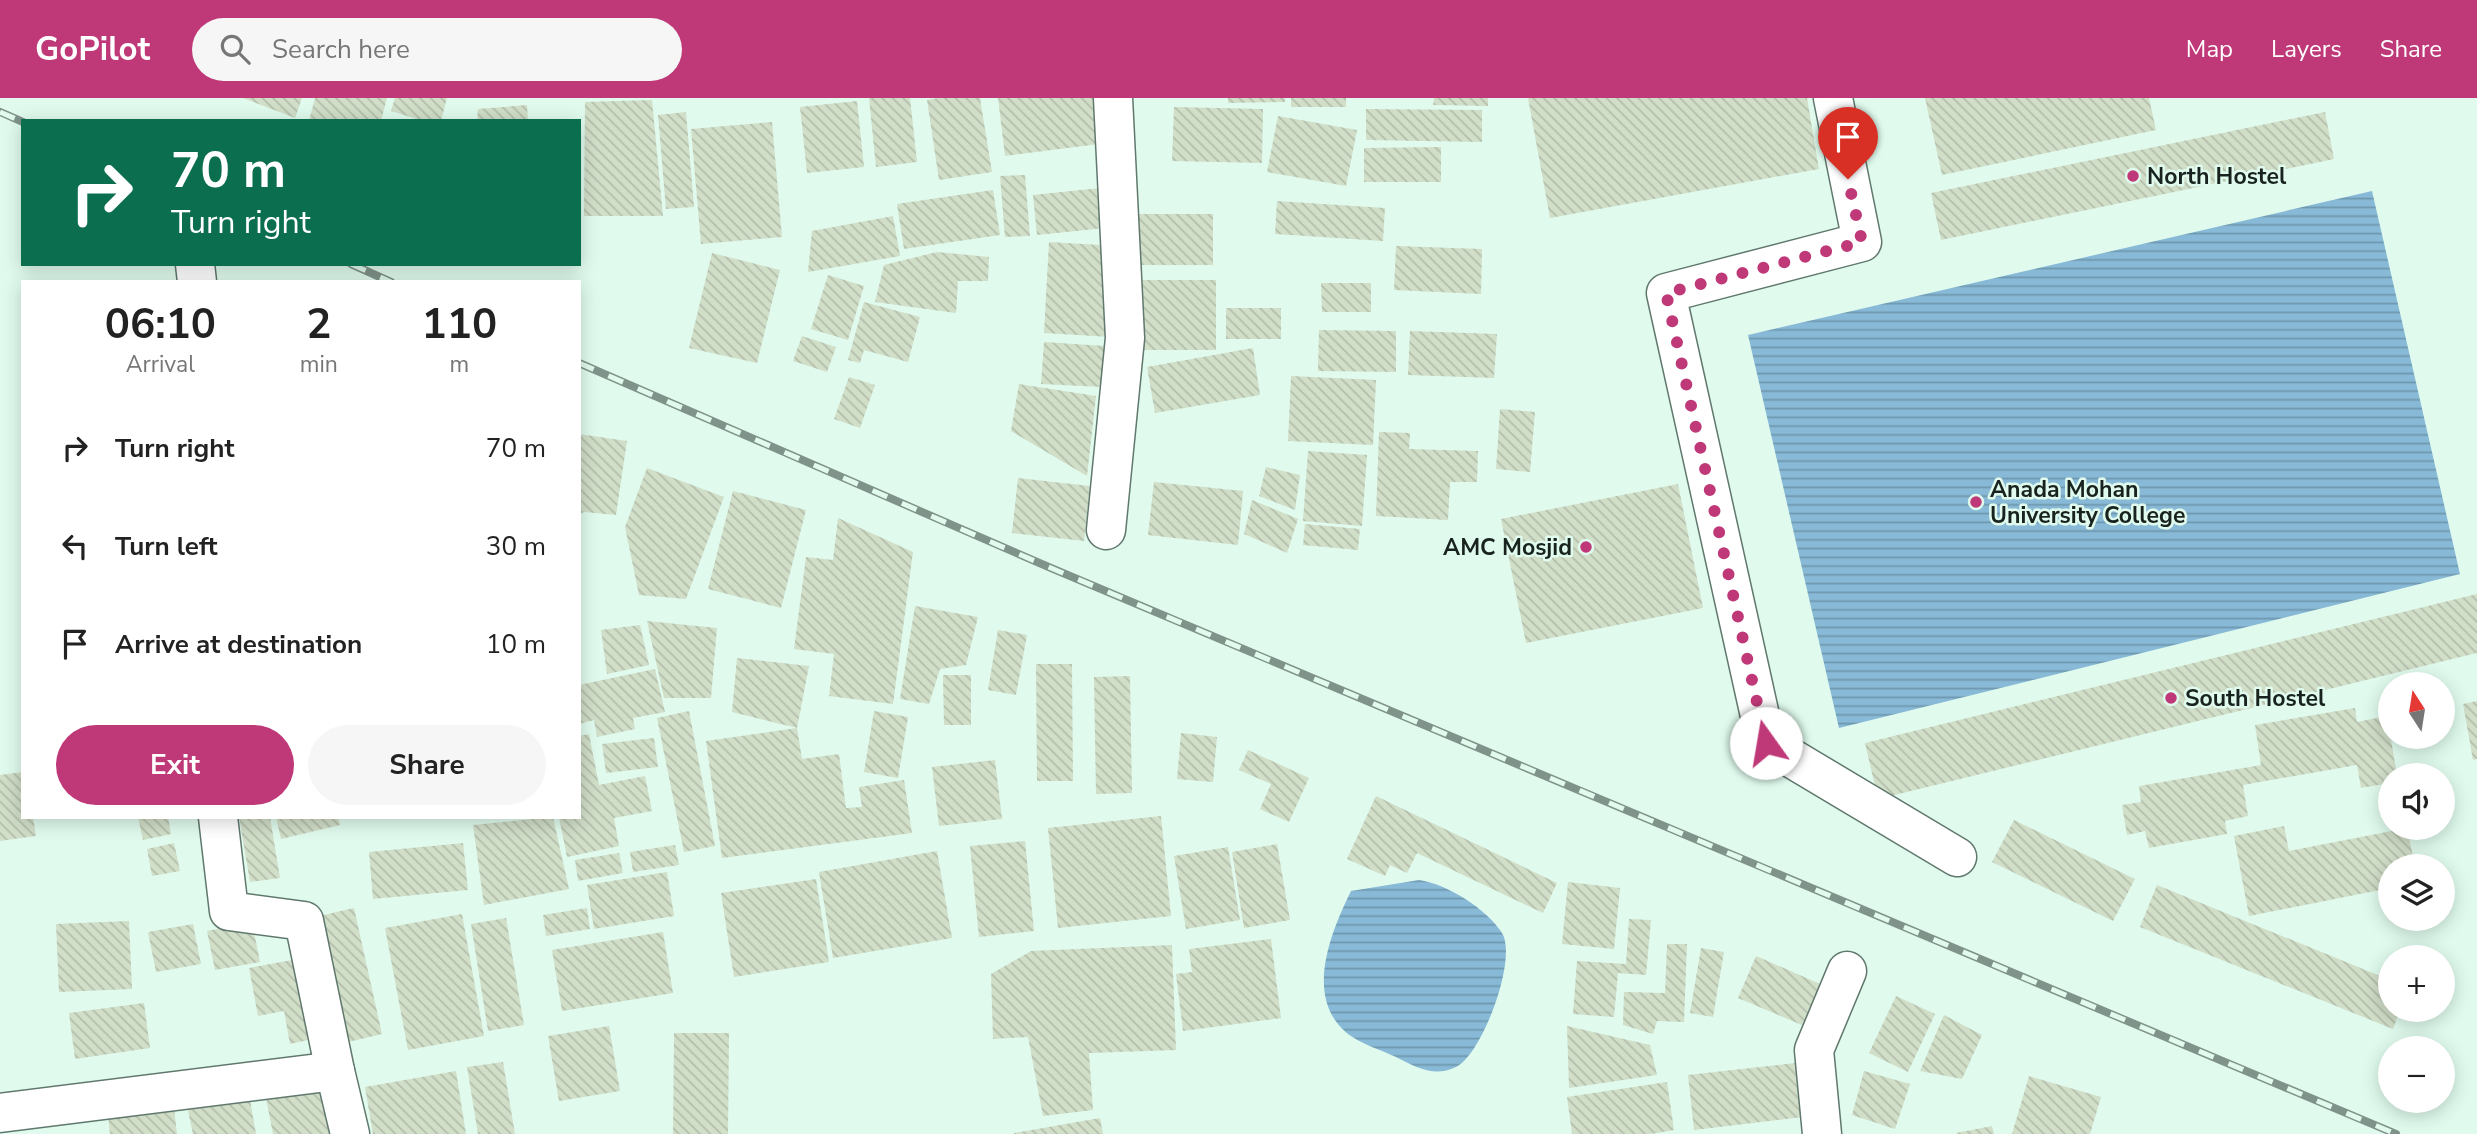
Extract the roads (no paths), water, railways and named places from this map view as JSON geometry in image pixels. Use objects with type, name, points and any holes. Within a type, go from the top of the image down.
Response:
[{"type":"street","points":[[1107,530],[1125,338],[1113,98]]},
{"type":"street","points":[[1833,98],[1862,242],[1666,293],[1766,743],[1957,857]]},
{"type":"street","points":[[218,819],[229,911],[304,921],[350,1134]]},
{"type":"street","points":[[1822,1134],[1814,1050],[1847,971]]},
{"type":"street","points":[[0,1113],[335,1071]]},
{"type":"water","points":[[2372,191],[2460,574],[1839,728],[1748,335]]},
{"type":"water","points":[[1419,880],[1454,892],[1477,907],[1502,933],[1506,945],[1501,983],[1486,1026],[1466,1059],[1448,1070],[1433,1071],[1418,1067],[1348,1034],[1334,1019],[1324,984],[1329,945],[1351,891]]},
{"type":"railway","points":[[0,112],[21,121]]},
{"type":"railway","points":[[355,266],[387,280]]},
{"type":"railway","points":[[581,364],[1051,568],[2396,1134]]},
{"type":"place","name":"North Hostel","points":[[2133,176]]},
{"type":"place","name":"Anada Mohan University College","points":[[1976,502]]},
{"type":"place","name":"AMC Mosjid","points":[[1586,547]]},
{"type":"place","name":"South Hostel","points":[[2171,698]]}]
